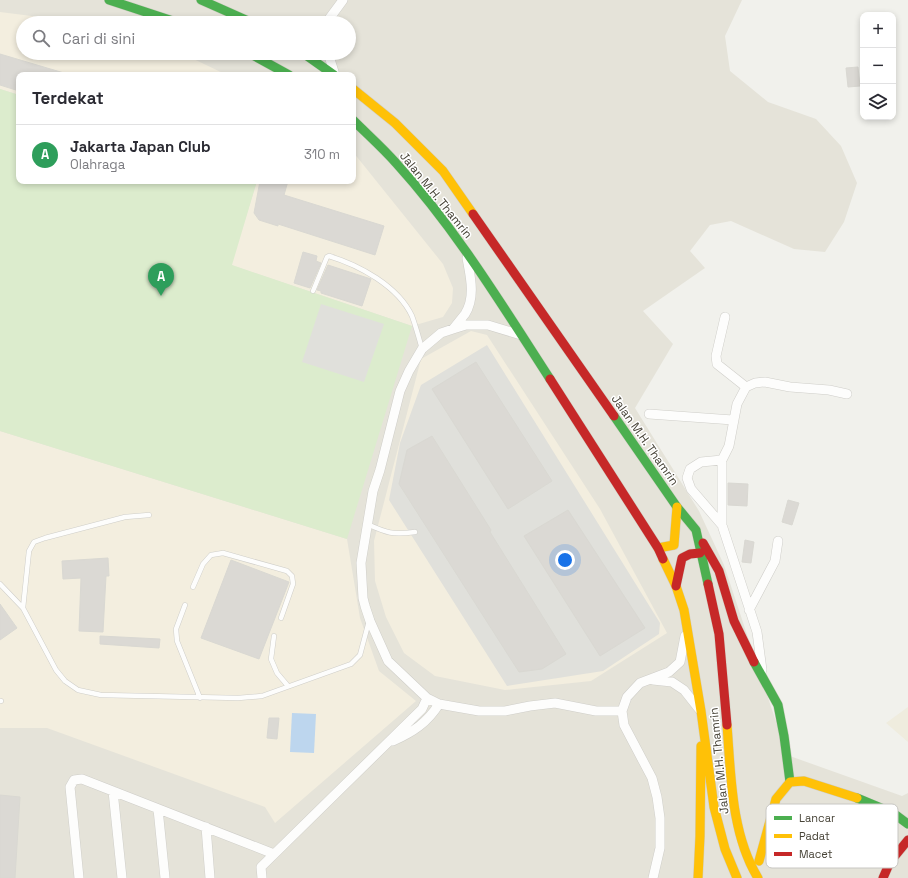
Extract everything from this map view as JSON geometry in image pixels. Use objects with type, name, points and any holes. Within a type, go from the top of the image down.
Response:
[{"type":"main road","points":[[109,0],[158,16]]},
{"type":"main road","points":[[202,0],[213,2],[240,16]]},
{"type":"main road","points":[[262,60],[284,72]]},
{"type":"main road","points":[[313,60],[331,72]]},
{"type":"main road","name":"Jalan M.H. Thamrin","points":[[357,92],[395,123],[443,171],[677,507],[696,530],[719,634],[733,798],[742,842],[750,865],[758,878]]},
{"type":"main road","name":"Jalan M.H. Thamrin","points":[[356,123],[396,163],[466,251],[658,548],[676,586],[684,610],[701,711],[714,807],[725,849],[737,878]]},
{"type":"main road","points":[[658,548],[668,548],[674,545],[677,507]]},
{"type":"main road","points":[[696,530],[719,571],[734,621],[747,650],[778,705],[790,782]]},
{"type":"main road","points":[[676,586],[682,558],[690,554],[700,553]]},
{"type":"main road","points":[[698,878],[700,836],[701,711]]},
{"type":"main road","points":[[775,804],[776,799],[790,782],[804,781],[847,794],[873,804]]},
{"type":"main road","points":[[898,816],[908,824]]},
{"type":"main road","points":[[759,861],[766,835]]},
{"type":"main road","points":[[898,852],[908,840]]},
{"type":"main road","points":[[883,878],[888,868]]},
{"type":"street","points":[[331,16],[342,0]]},
{"type":"street","points":[[330,60],[334,72]]},
{"type":"street","points":[[453,328],[466,312],[471,296],[472,283],[466,251]]},
{"type":"street","points":[[725,317],[716,356],[717,364],[746,387]]},
{"type":"street","points":[[522,336],[488,325],[470,325],[453,328],[441,333],[422,349],[409,371],[400,391],[380,470],[373,491],[361,563],[363,598],[370,621],[388,661],[427,698],[439,704],[479,711],[506,711],[555,703],[596,711],[622,711]]},
{"type":"street","points":[[763,679],[757,632],[722,525],[722,460],[729,446],[737,404],[746,387],[755,383],[765,382],[790,387],[829,390],[847,394]]},
{"type":"street","points":[[649,414],[734,420]]},
{"type":"street","points":[[722,460],[701,462],[690,469],[687,478],[691,489],[722,525]]},
{"type":"street","points":[[749,610],[775,561],[778,541]]},
{"type":"street","points":[[653,878],[660,848],[660,818],[657,797],[652,778],[624,725],[622,711],[627,697],[640,683],[652,680],[669,672],[680,662],[687,627]]},
{"type":"street","points":[[652,680],[672,682],[684,690],[701,711]]},
{"type":"street","points":[[262,878],[261,867],[422,709],[427,698]]},
{"type":"street","points":[[387,744],[412,732],[431,716],[439,704]]},
{"type":"street","points":[[79,878],[70,787],[74,780],[82,779],[274,854]]},
{"type":"street","points":[[113,791],[122,878]]},
{"type":"street","points":[[158,809],[165,878]]},
{"type":"street","points":[[206,827],[210,878]]},
{"type":"lane","points":[[313,291],[326,257],[329,256],[370,273],[379,279],[405,307],[411,316],[422,349]]},
{"type":"lane","points":[[23,608],[29,551],[34,542],[125,517],[149,515]]},
{"type":"lane","points":[[367,524],[385,533],[400,534],[415,532]]},
{"type":"lane","points":[[193,587],[203,564],[211,556],[223,553],[287,571],[292,576],[293,584],[281,618]]},
{"type":"lane","points":[[0,584],[23,608],[56,670],[65,681],[78,690],[101,695],[200,698],[238,698],[262,696],[351,664],[360,655],[370,621]]},
{"type":"lane","points":[[185,605],[176,629],[177,641],[200,698]]},
{"type":"lane","points":[[274,636],[271,659],[277,673],[288,686]]},
{"type":"shaded area","points":[[0,0],[742,0],[725,36],[730,71],[768,102],[816,119],[841,146],[857,183],[844,222],[825,252],[794,249],[731,221],[710,225],[690,251],[705,268],[643,311],[673,344],[635,408],[699,511],[724,565],[787,755],[902,796],[908,793],[908,878],[0,878]]},
{"type":"shaded area","points":[[0,12],[32,16],[16,16],[16,60],[196,60],[221,72],[16,72],[16,94],[0,89]]},
{"type":"shaded area","points":[[356,156],[443,264],[453,288],[452,303],[443,317],[412,326],[231,265],[256,184],[356,184]]},
{"type":"shaded area","points":[[321,304],[384,324],[364,382],[302,362]]},
{"type":"shaded area","points":[[471,331],[487,335],[600,509],[667,633],[591,681],[505,690],[435,676],[404,653],[386,617],[375,581],[374,541],[421,359]]},
{"type":"shaded area","points":[[487,345],[660,623],[659,634],[603,671],[507,686],[389,500],[400,443],[421,385]]},
{"type":"shaded area","points":[[0,431],[347,539],[360,618],[379,671],[416,701],[275,823],[265,807],[47,728],[0,728]]},
{"type":"shaded area","points":[[908,707],[908,742],[886,723]]},
{"type":"green space","points":[[0,89],[16,94],[16,184],[256,184],[232,265],[412,326],[347,539],[0,431]]},
{"type":"water","points":[[292,713],[316,714],[314,753],[290,752]]},
{"type":"building","points":[[0,54],[61,72],[16,72],[16,90],[0,85]]},
{"type":"building","points":[[858,67],[860,86],[848,87],[846,68]]},
{"type":"building","points":[[259,184],[287,184],[284,195],[384,226],[375,255],[278,224],[278,226],[259,220],[254,213]]},
{"type":"building","points":[[303,252],[317,256],[316,261],[321,263],[310,288],[294,283]]},
{"type":"building","points":[[328,265],[371,279],[362,306],[321,293],[321,291],[317,290]]},
{"type":"building","points":[[476,362],[552,481],[508,509],[432,389]]},
{"type":"building","points":[[432,436],[566,654],[542,669],[519,672],[399,484],[407,450]]},
{"type":"building","points":[[728,483],[748,484],[747,506],[728,505]]},
{"type":"building","points":[[788,500],[799,503],[792,525],[782,522]]},
{"type":"building","points":[[568,510],[645,628],[600,656],[524,536]]},
{"type":"building","points":[[745,540],[754,542],[751,563],[742,562]]},
{"type":"building","points":[[108,558],[109,576],[106,576],[103,632],[79,631],[81,578],[63,579],[62,561]]},
{"type":"building","points":[[231,560],[289,582],[259,659],[201,638]]},
{"type":"building","points":[[0,604],[17,628],[0,640]]},
{"type":"building","points":[[100,636],[160,639],[159,648],[100,644]]},
{"type":"building","points":[[269,718],[279,718],[277,739],[267,738]]},
{"type":"building","points":[[0,795],[20,797],[15,878],[0,878]]},
{"type":"traffic: fast","points":[[109,0],[158,16]]},
{"type":"traffic: fast","points":[[201,0],[237,16]]},
{"type":"traffic: fast","points":[[262,60],[284,72]]},
{"type":"traffic: fast","points":[[313,60],[330,72]]},
{"type":"traffic: fast","points":[[356,123],[391,157],[439,214],[478,268],[550,379]]},
{"type":"traffic: fast","points":[[614,416],[677,507],[696,530],[708,584]]},
{"type":"traffic: fast","points":[[754,662],[778,705],[790,782]]},
{"type":"traffic: fast","points":[[857,798],[871,804]]},
{"type":"traffic: fast","points":[[898,817],[908,824]]},
{"type":"traffic: slow","points":[[356,91],[395,123],[443,171],[473,214]]},
{"type":"traffic: slow","points":[[658,548],[674,545],[677,507]]},
{"type":"traffic: slow","points":[[663,559],[676,586],[684,610],[701,711],[714,807],[725,849],[737,878]]},
{"type":"traffic: slow","points":[[727,725],[731,784],[737,823],[742,843],[758,878]]},
{"type":"traffic: slow","points":[[698,878],[701,746]]},
{"type":"traffic: slow","points":[[775,804],[776,799],[790,782],[804,781],[857,798]]},
{"type":"traffic: slow","points":[[759,861],[766,835]]},
{"type":"traffic: jam","points":[[473,214],[614,416]]},
{"type":"traffic: jam","points":[[550,379],[658,548],[663,559]]},
{"type":"traffic: jam","points":[[703,543],[719,571],[734,621],[754,662]]},
{"type":"traffic: jam","points":[[676,586],[682,558],[690,554],[700,553]]},
{"type":"traffic: jam","points":[[708,584],[719,634],[727,725]]},
{"type":"traffic: jam","points":[[898,852],[908,840]]},
{"type":"traffic: jam","points":[[883,878],[887,868]]},
{"type":"place","name":"Jakarta Japan Club","points":[[161,296]]}]
